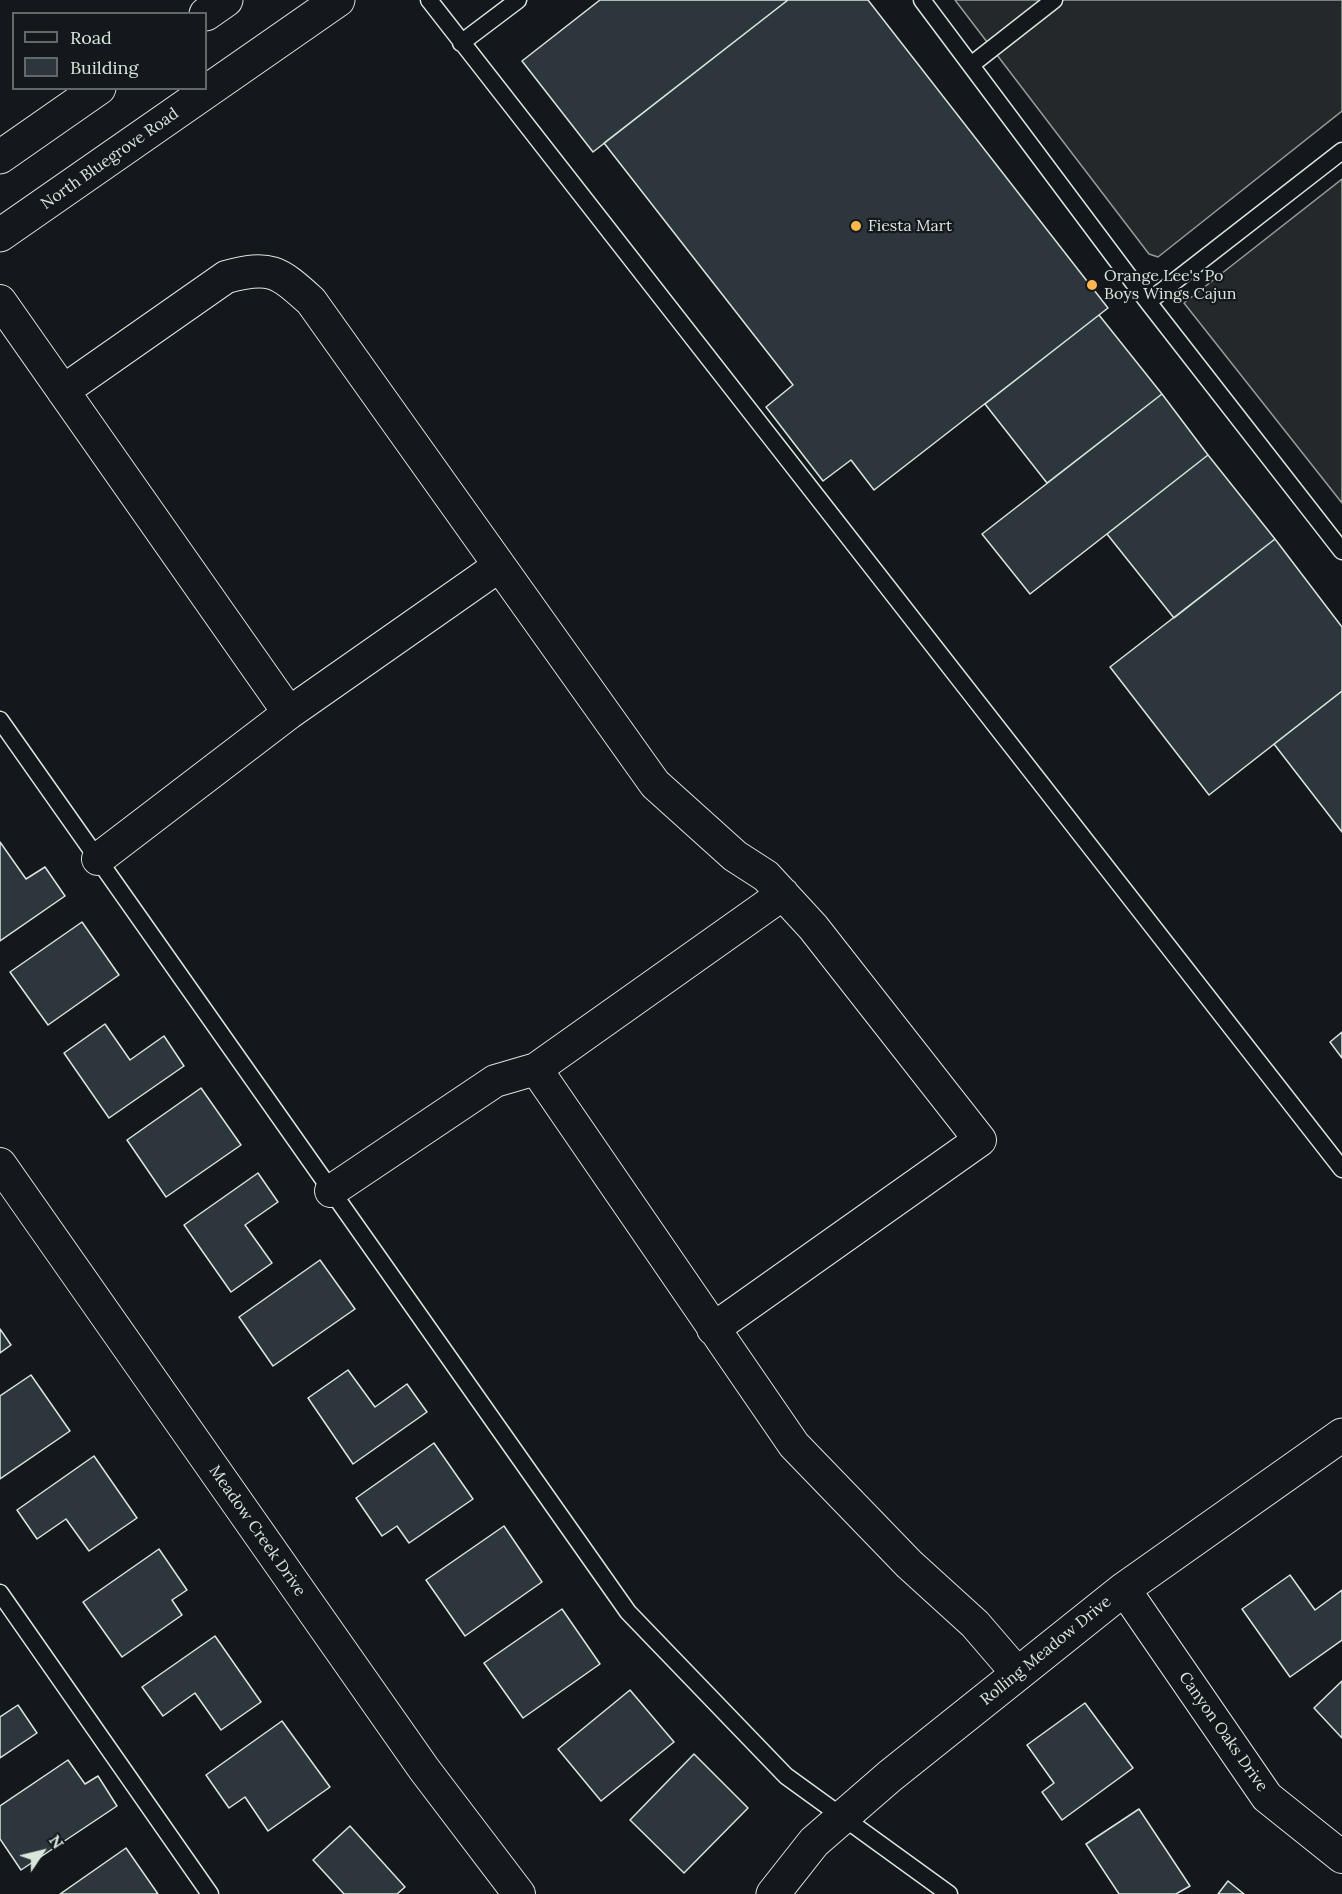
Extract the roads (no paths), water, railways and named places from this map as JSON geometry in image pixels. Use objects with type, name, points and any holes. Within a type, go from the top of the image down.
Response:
[{"type":"street","points":[[207,13],[226,0]]},
{"type":"street","name":"North Bluegrove Road","points":[[0,235],[338,0]]},
{"type":"street","points":[[0,157],[96,90]]},
{"type":"street","points":[[63,391],[226,277],[249,271],[273,271],[311,301],[655,784],[735,856],[766,876],[783,894],[813,927],[980,1140],[713,1329]]},
{"type":"street","points":[[0,301],[289,713]]},
{"type":"street","points":[[98,859],[289,713],[499,566]]},
{"type":"street","points":[[331,1191],[495,1081],[536,1070],[783,894]]},
{"type":"street","points":[[536,1070],[794,1445],[909,1564],[975,1624],[1018,1674]]},
{"type":"street","name":"Meadow Creek Drive","points":[[0,1164],[424,1769],[519,1894]]},
{"type":"street","name":"Rolling Meadow Drive","points":[[773,1894],[814,1842],[1018,1674],[1124,1589],[1342,1436]]},
{"type":"street","name":"Canyon Oaks Drive","points":[[1124,1589],[1267,1797],[1342,1857]]},
{"type":"lane","points":[[429,0],[1342,1169]]},
{"type":"lane","points":[[461,43],[519,0]]},
{"type":"lane","points":[[922,0],[1148,302],[1339,542]]},
{"type":"lane","points":[[971,65],[1054,0]]},
{"type":"lane","points":[[1148,302],[1342,151]]},
{"type":"lane","points":[[0,720],[628,1612],[786,1776],[950,1894]]},
{"type":"lane","points":[[0,1593],[210,1894]]},
{"type":"place","name":"Fiesta Mart","points":[[856,226]]},
{"type":"place","name":"Orange Lee's Po Boys Wings Cajun","points":[[1092,285]]}]
